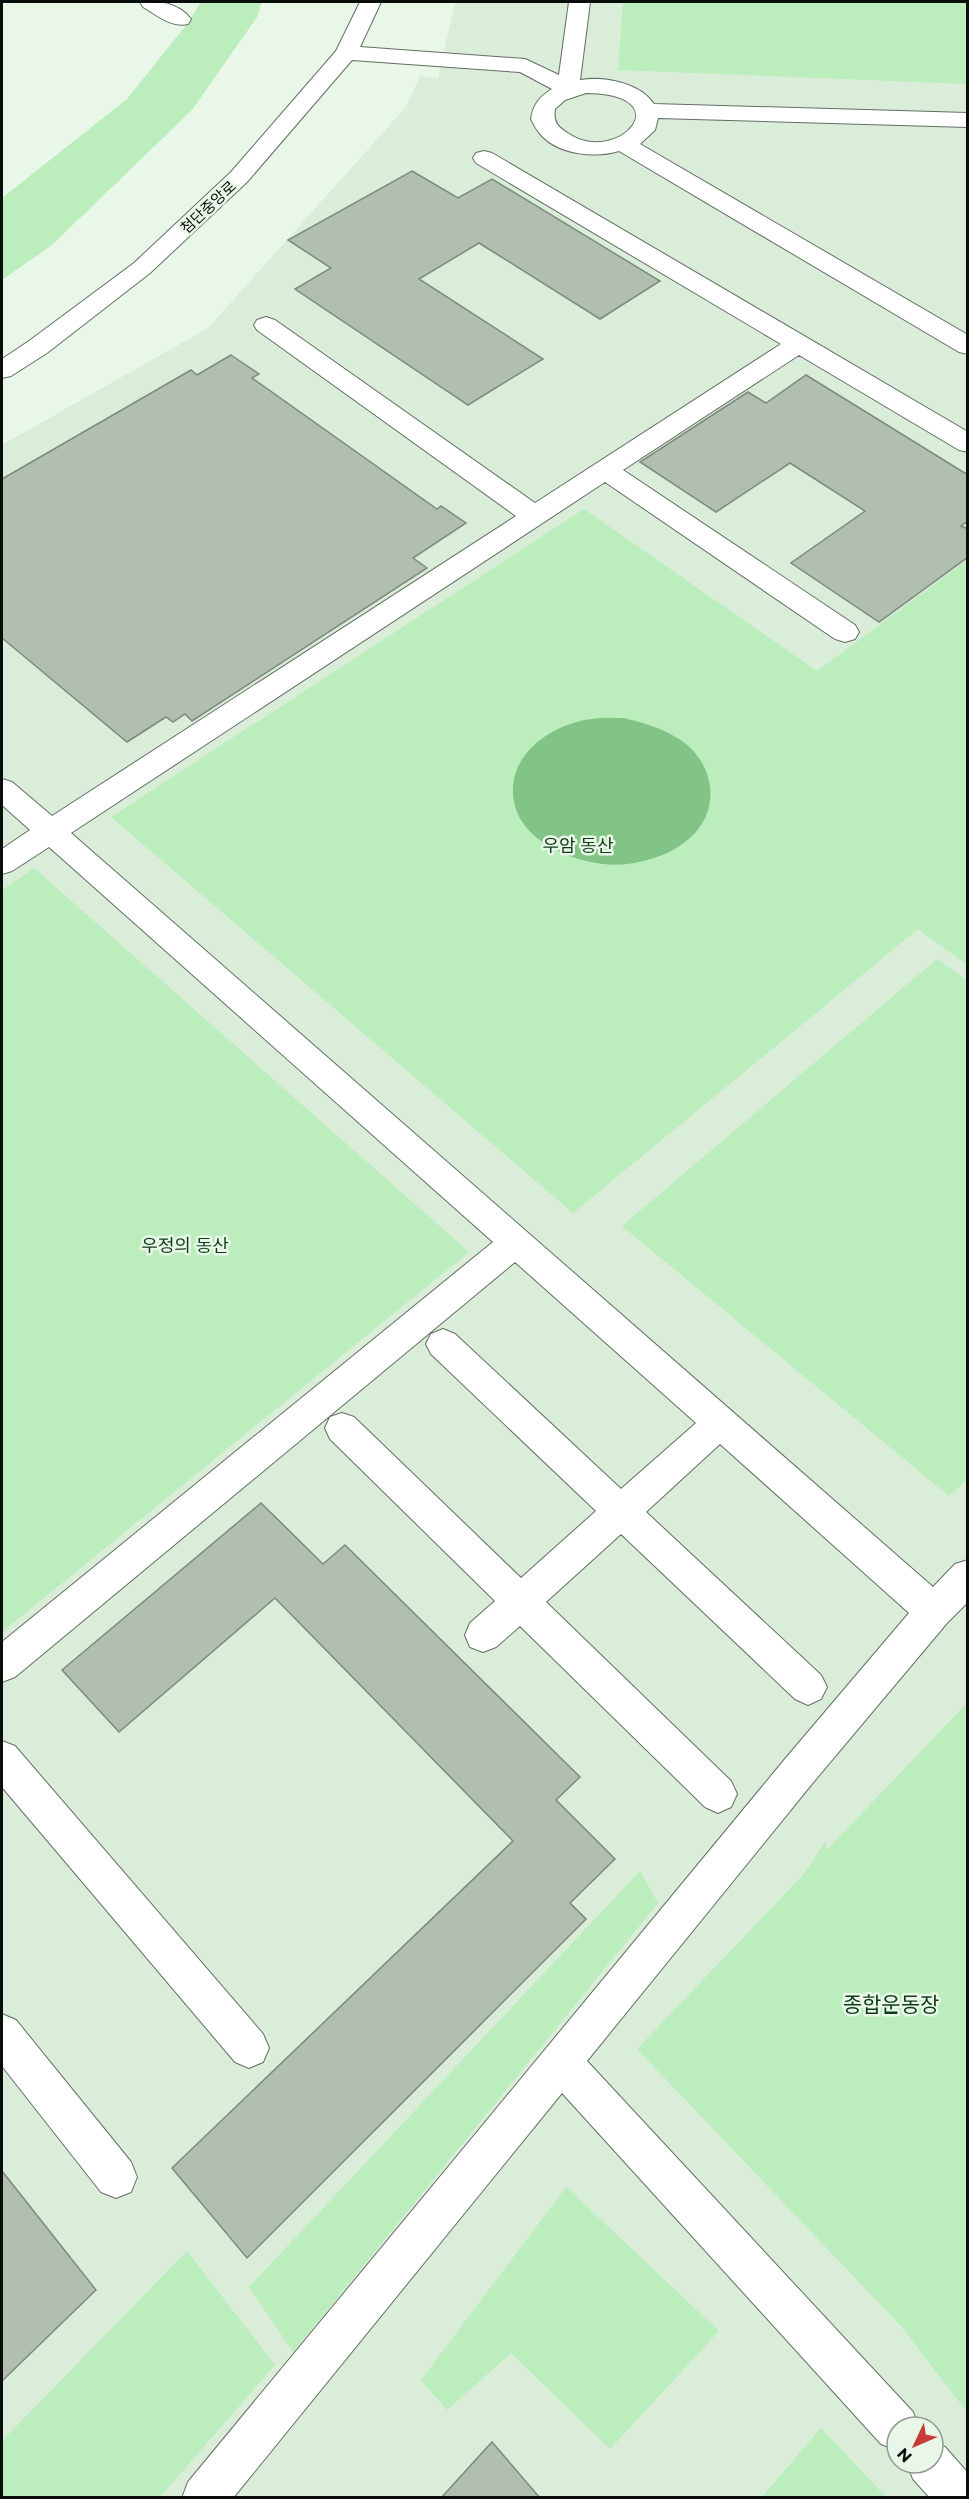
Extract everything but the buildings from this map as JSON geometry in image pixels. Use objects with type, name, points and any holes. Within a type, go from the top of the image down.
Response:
[{"type":"street","points":[[151,2],[180,19]]},
{"type":"street","name":"첨단중앙로","points":[[2,370],[38,347],[142,268],[239,177],[346,53],[370,2]]},
{"type":"street","points":[[568,89],[580,2]]},
{"type":"street","points":[[346,53],[525,66],[568,89]]},
{"type":"street","points":[[592,86],[616,89],[636,98],[648,111],[649,121],[645,130],[623,144],[598,148],[573,145],[559,140],[548,132],[542,122],[542,112],[546,103],[568,89],[592,86]]},
{"type":"street","points":[[648,111],[968,120]]},
{"type":"street","points":[[623,144],[968,346]]},
{"type":"street","points":[[484,158],[968,444]]},
{"type":"street","points":[[266,325],[535,516]]},
{"type":"street","points":[[2,863],[797,345]]},
{"type":"street","points":[[605,470],[845,632]]},
{"type":"street","points":[[2,789],[934,1611]]},
{"type":"street","points":[[2,1665],[516,1242]]},
{"type":"street","points":[[443,1344],[808,1687]]},
{"type":"street","points":[[483,1635],[721,1422]]},
{"type":"street","points":[[342,1428],[718,1794]]},
{"type":"street","points":[[204,2498],[798,1772],[934,1611],[968,1576]]},
{"type":"street","points":[[2,1759],[249,2048]]},
{"type":"street","points":[[2,2034],[116,2177]]},
{"type":"street","points":[[561,2062],[885,2415]]},
{"type":"street","points":[[940,2475],[960,2498]]},
{"type":"shaded area","points":[[455,2],[967,2],[967,2497],[2,2497],[2,445],[208,328],[406,107],[420,76],[438,78]]},
{"type":"shaded area","points":[[596,718],[624,718],[653,726],[673,735],[691,749],[707,773],[710,800],[707,814],[700,827],[683,844],[653,858],[613,865],[578,859],[561,853],[532,833],[521,821],[515,806],[513,789],[516,773],[533,746],[560,728]]},
{"type":"green space","points":[[201,2],[262,2],[257,17],[192,110],[52,245],[2,280],[2,198],[127,99],[187,24]]},
{"type":"green space","points":[[623,2],[967,2],[967,84],[618,70]]},
{"type":"green space","name":"우암 동산","points":[[584,509],[817,671],[967,560],[967,965],[918,929],[573,1213],[111,817]]},
{"type":"green space","name":"우정의 동산","points":[[34,868],[469,1252],[2,1632],[2,890]]},
{"type":"green space","points":[[937,959],[968,981],[968,1478],[949,1496],[622,1226]]},
{"type":"green space","name":"종합운동장","points":[[967,1703],[967,2412],[900,2325],[637,2049],[803,1875],[826,1841],[827,1850]]},
{"type":"green space","points":[[640,1871],[658,1903],[293,2352],[249,2287]]},
{"type":"green space","points":[[566,2187],[719,2331],[610,2449],[511,2353],[447,2410],[421,2380]]},
{"type":"green space","points":[[187,2251],[275,2365],[160,2497],[2,2497],[2,2441]]},
{"type":"green space","points":[[821,2428],[886,2497],[762,2497]]}]
